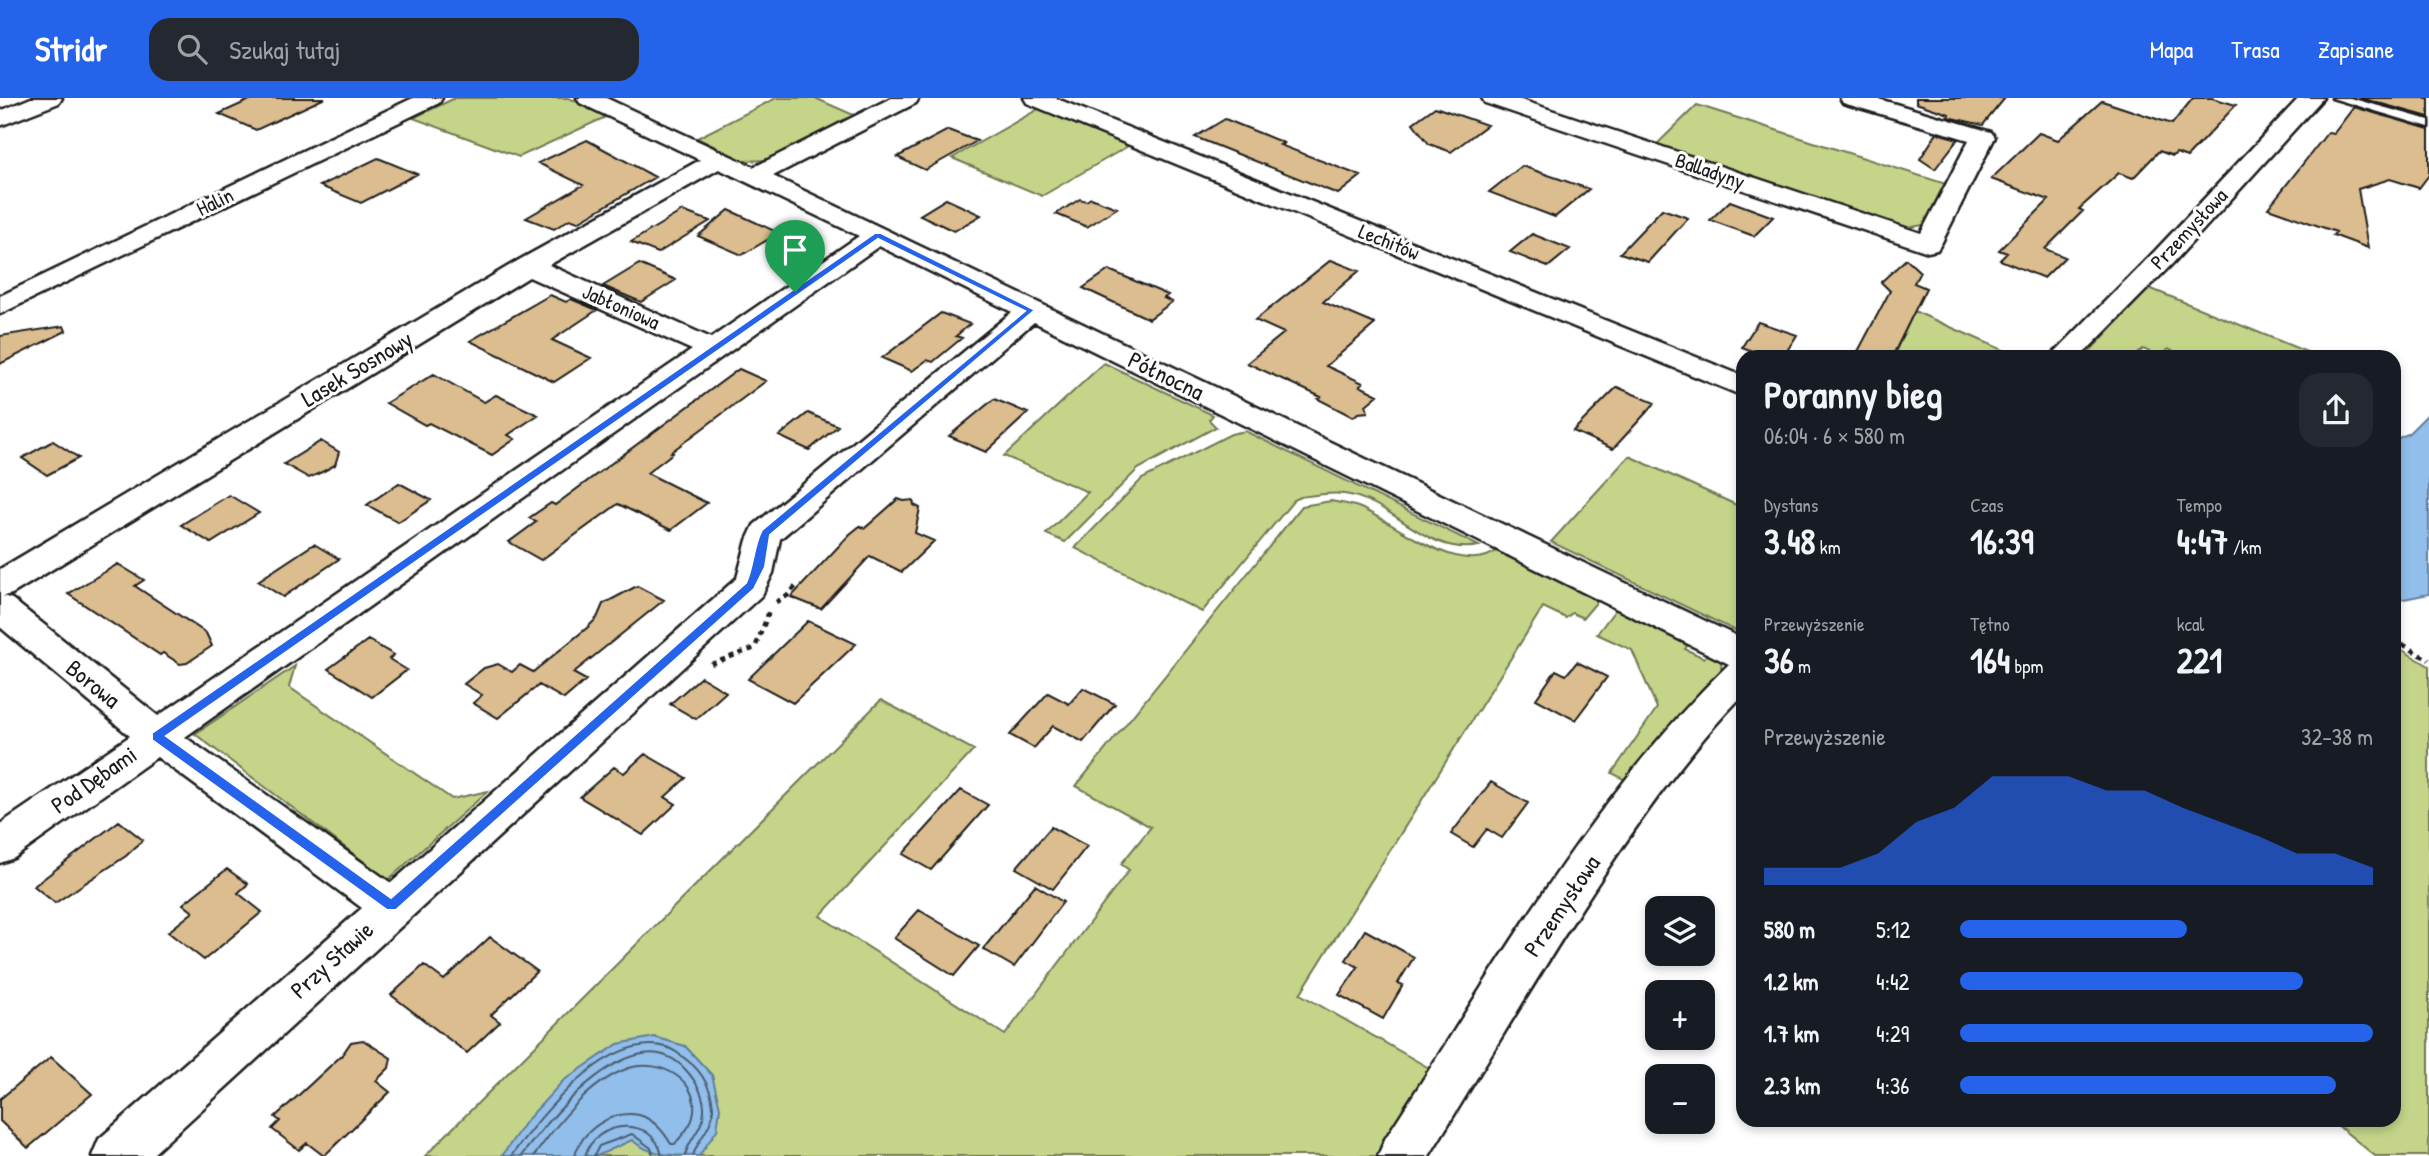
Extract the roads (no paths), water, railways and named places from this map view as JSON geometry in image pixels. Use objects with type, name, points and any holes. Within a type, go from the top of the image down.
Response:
[{"type":"street","points":[[0,118],[51,98]]},
{"type":"street","name":"Halin","points":[[0,306],[431,98]]},
{"type":"street","name":"Północna","points":[[588,98],[878,235],[1736,653]]},
{"type":"street","points":[[753,177],[908,98]]},
{"type":"street","name":"Lechitów","points":[[1034,98],[1736,384]]},
{"type":"street","name":"Balladyny","points":[[1493,98],[1928,244],[1983,137],[1851,98]]},
{"type":"street","name":"Przemysłowa","points":[[2071,350],[2164,257],[2312,98]]},
{"type":"street","name":"Lasek Sosnowy","points":[[0,585],[528,266],[718,160]]},
{"type":"street","name":"Pod Dębami","points":[[0,846],[878,235]]},
{"type":"street","name":"Jabłoniowa","points":[[528,266],[713,349]]},
{"type":"street","name":"Przy Stawie","points":[[116,1156],[750,586],[759,567],[762,542],[766,533],[1031,310]]},
{"type":"street","name":"Borowa","points":[[0,608],[156,736],[391,906]]},
{"type":"street","name":"Przemysłowa","points":[[1402,1156],[1513,980],[1631,803],[1689,727],[1736,678]]},
{"type":"lane","points":[[2338,98],[2429,124]]},
{"type":"water","points":[[2429,413],[2429,594],[2401,600],[2401,437],[2408,434]]},
{"type":"water","points":[[654,1037],[685,1046],[712,1075],[720,1108],[717,1130],[699,1156],[654,1152],[632,1140],[597,1156],[502,1156],[525,1122],[563,1081],[618,1044]]}]
